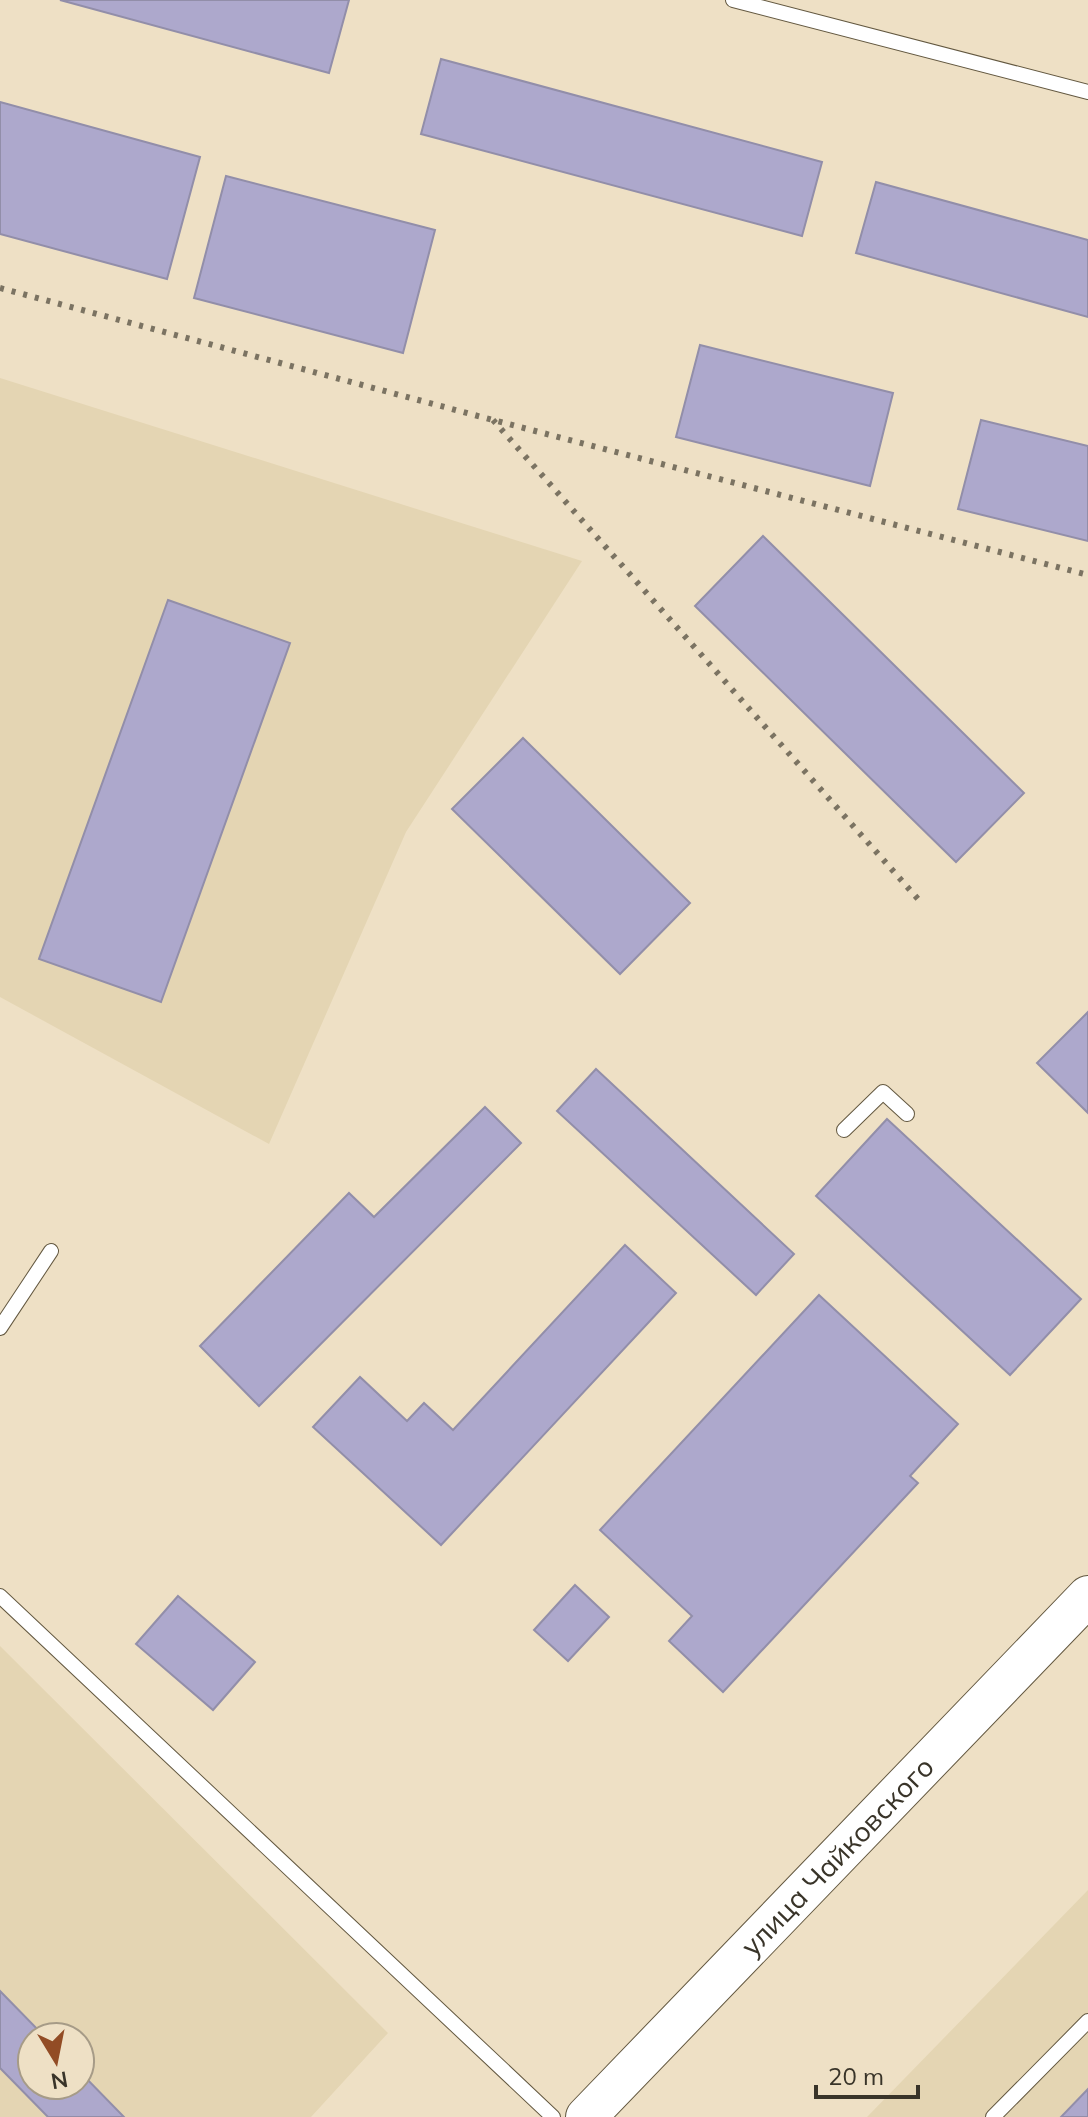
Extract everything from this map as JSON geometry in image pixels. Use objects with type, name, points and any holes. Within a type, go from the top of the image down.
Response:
[{"type":"main road","name":"улица Чайковского","points":[[586,2117],[1088,1596]]},
{"type":"lane","points":[[733,0],[1088,92]]},
{"type":"lane","points":[[844,1130],[883,1092],[907,1114]]},
{"type":"lane","points":[[0,1328],[51,1251]]},
{"type":"lane","points":[[0,1596],[553,2117]]},
{"type":"lane","points":[[993,2117],[1088,2021]]},
{"type":"shaded area","points":[[0,378],[582,561],[406,832],[269,1144],[0,997]]},
{"type":"shaded area","points":[[0,1646],[388,2033],[311,2117],[0,2117]]},
{"type":"shaded area","points":[[1088,1890],[1088,2117],[867,2117]]},
{"type":"building","points":[[60,0],[349,0],[329,73]]},
{"type":"building","points":[[441,59],[822,162],[802,236],[421,134]]},
{"type":"building","points":[[0,102],[200,157],[167,279],[0,234]]},
{"type":"building","points":[[226,176],[435,230],[403,353],[194,298]]},
{"type":"building","points":[[876,182],[1088,240],[1088,317],[856,253]]},
{"type":"building","points":[[700,345],[893,393],[870,486],[676,437]]},
{"type":"building","points":[[981,420],[1088,446],[1088,541],[958,509]]},
{"type":"building","points":[[763,536],[1024,793],[956,862],[695,606]]},
{"type":"building","points":[[168,600],[290,643],[161,1002],[39,959]]},
{"type":"building","points":[[523,738],[690,903],[620,974],[452,809]]},
{"type":"building","points":[[1088,1012],[1088,1113],[1037,1063]]},
{"type":"building","points":[[596,1069],[794,1254],[756,1295],[557,1111]]},
{"type":"building","points":[[485,1107],[521,1143],[259,1406],[200,1346],[349,1193],[374,1217]]},
{"type":"building","points":[[887,1119],[1081,1299],[1010,1375],[816,1196]]},
{"type":"building","points":[[625,1245],[676,1293],[441,1545],[313,1427],[360,1377],[407,1421],[424,1403],[453,1430]]},
{"type":"building","points":[[819,1295],[958,1424],[910,1476],[918,1483],[723,1692],[669,1641],[692,1616],[600,1530]]},
{"type":"building","points":[[575,1585],[609,1617],[568,1661],[534,1630]]},
{"type":"building","points":[[178,1596],[255,1662],[213,1710],[136,1644]]},
{"type":"building","points":[[0,1991],[29,2021],[16,2021],[16,2084],[0,2068]]},
{"type":"building","points":[[96,2088],[124,2117],[48,2117],[32,2101],[96,2101]]},
{"type":"building","points":[[1088,2089],[1088,2117],[1061,2117]]},
{"type":"railway","points":[[0,288],[1088,575]]},
{"type":"railway","points":[[493,420],[918,899]]}]
